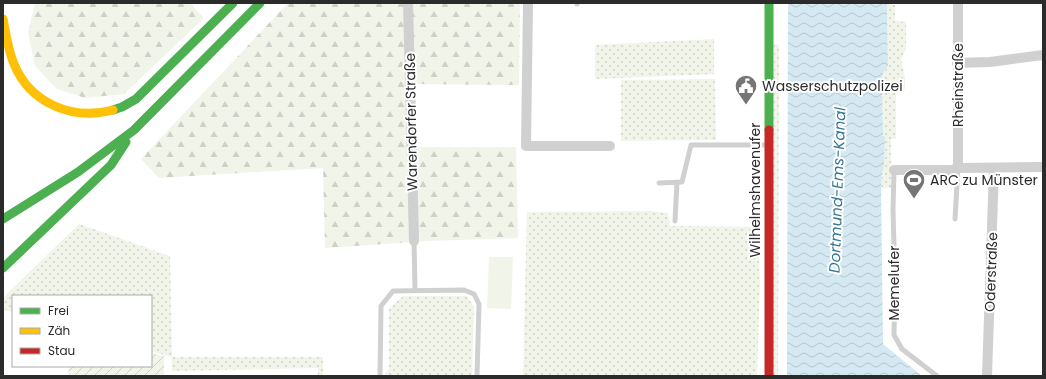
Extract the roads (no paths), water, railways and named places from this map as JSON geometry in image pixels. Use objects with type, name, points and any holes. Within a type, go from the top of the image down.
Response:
[{"type":"main road","points":[[218,3],[224,12],[248,15]]},
{"type":"main road","points":[[3,19],[16,71],[26,86],[40,99],[57,108],[87,114],[101,113],[118,109],[136,98],[234,3]]},
{"type":"main road","points":[[3,219],[78,172],[134,130],[260,3]]},
{"type":"main road","name":"Wilhelmshavenufer","points":[[769,3],[769,376]]},
{"type":"main road","points":[[3,268],[111,165],[134,130]]},
{"type":"street","name":"Warendorfer Straße","points":[[408,3],[414,241]]},
{"type":"street","points":[[528,3],[526,146],[610,146]]},
{"type":"street","name":"Rheinstraße","points":[[958,3],[958,168]]},
{"type":"street","points":[[958,63],[990,62],[1043,55]]},
{"type":"street","points":[[894,170],[1043,167]]},
{"type":"street","name":"Oderstraße","points":[[987,376],[994,168]]},
{"type":"lane","points":[[659,183],[682,182],[691,145],[769,145]]},
{"type":"lane","points":[[955,219],[958,168]]},
{"type":"lane","name":"Memelufer","points":[[894,170],[894,335],[902,349],[937,376]]},
{"type":"lane","points":[[675,220],[677,182]]},
{"type":"lane","points":[[414,241],[415,290]]},
{"type":"lane","points":[[380,376],[380,306],[392,291],[415,290],[464,290],[474,294],[479,304],[477,376]]},
{"type":"water","name":"Dortmund-Ems-Kanal","points":[[788,3],[887,3],[888,66],[882,74],[883,135],[885,137],[884,165],[881,187],[883,344],[922,376],[787,376]]},
{"type":"place","name":"Wasserschutzpolizei","points":[[746,106]]},
{"type":"place","name":"ARC zu Münster","points":[[914,200]]}]
